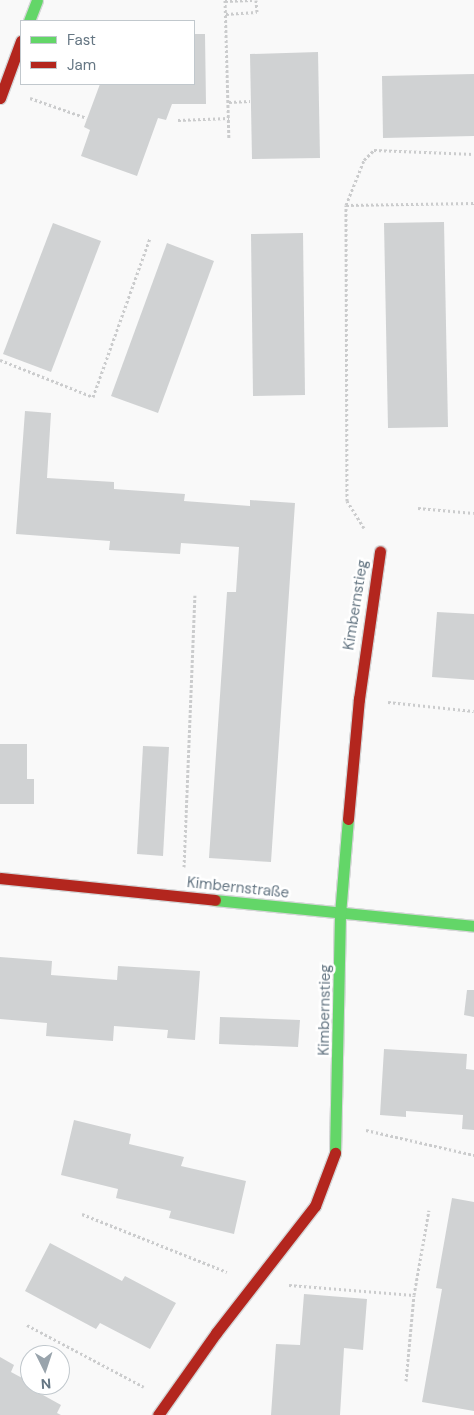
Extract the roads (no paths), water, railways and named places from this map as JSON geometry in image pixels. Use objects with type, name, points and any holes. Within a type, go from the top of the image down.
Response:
[{"type":"street","points":[[29,20],[37,0]]},
{"type":"street","points":[[2,93],[20,44]]},
{"type":"street","name":"Kimbernstieg","points":[[158,1415],[254,1283],[315,1206],[336,1150],[338,1123],[340,914],[369,607],[380,551]]},
{"type":"street","name":"Kimbernstraße","points":[[0,878],[182,898],[474,926]]}]
